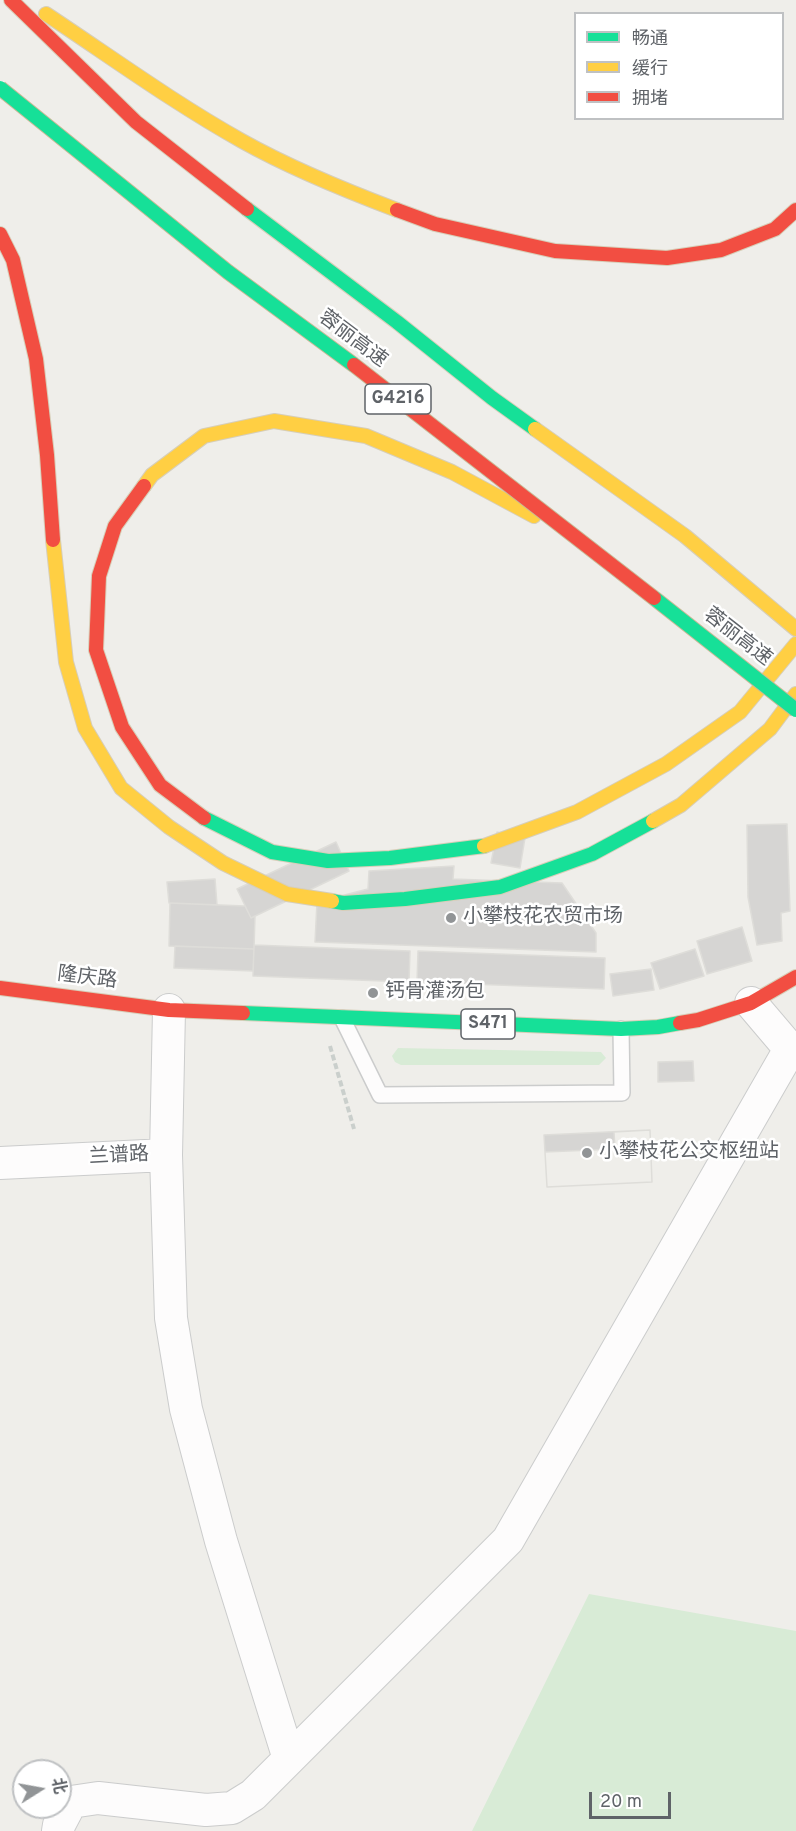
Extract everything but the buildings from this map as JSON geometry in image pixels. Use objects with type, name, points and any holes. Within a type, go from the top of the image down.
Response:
[{"type":"main road","name":"蓉丽高速","points":[[11,0],[136,122],[281,236],[397,322],[492,398],[685,536],[796,629]]},
{"type":"main road","points":[[26,0],[168,95],[242,141],[326,183],[435,224],[555,251],[667,258],[721,250],[775,229],[796,210]]},
{"type":"main road","name":"蓉丽高速","points":[[0,88],[228,272],[355,366],[712,642],[796,710]]},
{"type":"main road","points":[[0,234],[13,260],[36,359],[66,662],[85,728],[121,788],[223,863],[287,894],[343,903],[405,899],[500,887],[592,854],[681,805],[770,729],[796,694]]},
{"type":"main road","points":[[579,540],[452,472],[366,436],[274,421],[204,436],[152,475],[115,526],[99,576],[96,650],[122,727],[160,785],[208,821],[272,852],[328,861],[390,858],[485,846],[577,812],[666,764],[740,712],[796,644]]},
{"type":"main road","name":"S471","points":[[169,1010],[621,1029],[658,1027],[698,1020],[751,1003],[796,977]]},
{"type":"main road","name":"隆庆路","points":[[0,988],[169,1010]]},
{"type":"street","points":[[58,1831],[71,1802],[98,1798],[206,1810],[232,1808],[253,1795],[508,1540],[793,1051],[751,1003]]},
{"type":"street","name":"兰谱路","points":[[0,1163],[166,1155],[169,1010]]},
{"type":"street","points":[[166,1155],[171,1318],[186,1409],[221,1541],[289,1759]]},
{"type":"lane","points":[[342,1018],[380,1095],[622,1093],[621,1029]]},
{"type":"path","points":[[321,1017],[354,1129]]},
{"type":"green space","points":[[398,1048],[601,1052],[606,1058],[599,1065],[401,1065],[395,1062],[392,1056]]},
{"type":"green space","points":[[589,1594],[796,1631],[796,1831],[472,1831]]},
{"type":"traffic: fast","points":[[0,88],[228,272],[354,365]]},
{"type":"traffic: fast","points":[[247,209],[535,429]]},
{"type":"traffic: fast","points":[[654,598],[796,710]]},
{"type":"traffic: fast","points":[[204,818],[272,852],[328,861],[390,858],[484,846]]},
{"type":"traffic: fast","points":[[332,901],[343,903],[405,899],[500,887],[592,854],[653,821]]},
{"type":"traffic: fast","points":[[243,1013],[621,1029],[680,1023]]},
{"type":"traffic: slow","points":[[46,14],[167,95],[242,141],[318,178],[397,210]]},
{"type":"traffic: slow","points":[[144,486],[152,475],[204,436],[274,421],[366,436],[452,472],[534,516]]},
{"type":"traffic: slow","points":[[535,429],[685,536],[796,629]]},
{"type":"traffic: slow","points":[[53,540],[66,662],[85,728],[121,788],[169,827],[223,863],[287,894],[332,901]]},
{"type":"traffic: slow","points":[[484,846],[577,812],[666,764],[740,712],[796,644]]},
{"type":"traffic: slow","points":[[653,821],[681,805],[770,729],[796,694]]},
{"type":"traffic: jam","points":[[11,0],[136,122],[247,209]]},
{"type":"traffic: jam","points":[[397,210],[435,224],[555,251],[667,258],[721,250],[775,229],[796,210]]},
{"type":"traffic: jam","points":[[0,234],[13,260],[36,359],[47,455],[53,540]]},
{"type":"traffic: jam","points":[[354,365],[654,598]]},
{"type":"traffic: jam","points":[[144,486],[115,526],[99,576],[96,650],[122,727],[160,785],[204,818]]},
{"type":"traffic: jam","points":[[680,1023],[698,1020],[751,1003],[796,977]]},
{"type":"traffic: jam","points":[[0,988],[169,1010],[243,1013]]},
{"type":"place","name":"小攀枝花农贸市场","points":[[451,918]]},
{"type":"place","name":"钙骨灌汤包","points":[[373,993]]},
{"type":"place","name":"小攀枝花公交枢纽站","points":[[587,1153]]}]
